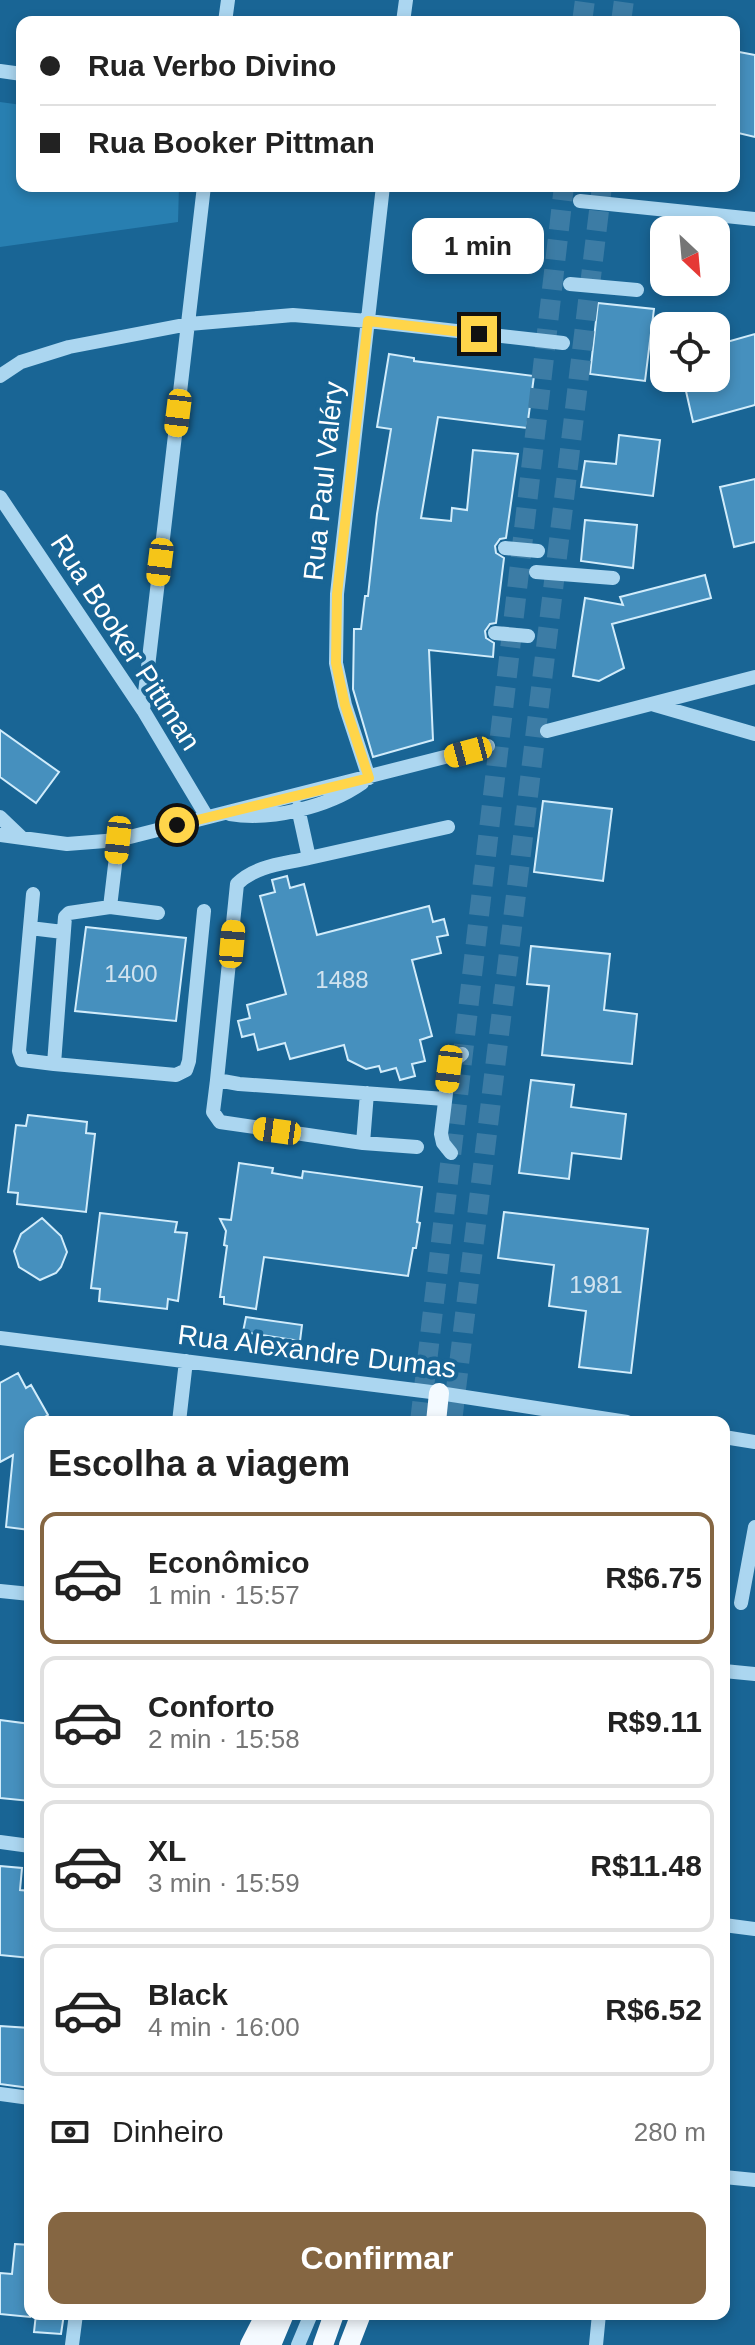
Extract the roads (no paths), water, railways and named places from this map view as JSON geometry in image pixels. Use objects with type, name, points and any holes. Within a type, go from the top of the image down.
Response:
[{"type":"main road","points":[[437,1416],[439,1393]]},
{"type":"main road","points":[[250,2345],[263,2320]]},
{"type":"main road","points":[[271,2345],[281,2320]]},
{"type":"main road","points":[[323,2345],[332,2320]]},
{"type":"main road","points":[[349,2345],[359,2320]]},
{"type":"street","points":[[143,710],[203,192]]},
{"type":"street","name":"Rua Paul Valéry","points":[[369,778],[345,705],[336,663],[337,594],[382,192]]},
{"type":"street","points":[[580,201],[755,219]]},
{"type":"street","points":[[570,284],[637,290]]},
{"type":"street","points":[[0,376],[21,362],[69,347],[189,324],[293,315],[563,343]]},
{"type":"street","name":"Rua Booker Pittman","points":[[0,497],[143,710],[207,817]]},
{"type":"street","points":[[505,548],[538,551]]},
{"type":"street","points":[[536,572],[613,578]]},
{"type":"street","points":[[495,633],[528,636]]},
{"type":"street","points":[[547,731],[755,677]]},
{"type":"street","points":[[653,705],[755,734]]},
{"type":"street","points":[[0,835],[67,844],[118,840],[488,746]]},
{"type":"street","points":[[223,813],[263,817],[337,798],[369,778]]},
{"type":"street","points":[[298,808],[309,858]]},
{"type":"street","points":[[0,817],[23,838]]},
{"type":"street","points":[[417,1147],[363,1143],[220,1122],[213,1112],[237,884],[248,873],[258,869],[448,827]]},
{"type":"street","points":[[110,907],[118,840]]},
{"type":"street","points":[[33,894],[19,1051],[22,1060],[54,1064],[176,1075],[186,1070],[204,911]]},
{"type":"street","points":[[54,1064],[63,932],[69,913],[110,907],[158,913]]},
{"type":"street","points":[[30,928],[63,932]]},
{"type":"street","points":[[451,1153],[443,1143],[441,1134],[449,1069],[462,1054]]},
{"type":"street","points":[[217,1080],[445,1099]]},
{"type":"street","points":[[363,1143],[367,1093]]},
{"type":"street","name":"Rua Alexandre Dumas","points":[[0,1338],[439,1393],[588,1416]]},
{"type":"street","points":[[180,1416],[186,1361]]},
{"type":"street","points":[[730,1438],[755,1442]]},
{"type":"street","points":[[741,1603],[755,1527]]},
{"type":"street","points":[[0,1591],[24,1593]]},
{"type":"street","points":[[730,1672],[755,1674]]},
{"type":"street","points":[[0,1842],[24,1845]]},
{"type":"street","points":[[730,1926],[755,1929]]},
{"type":"street","points":[[0,2094],[24,2097]]},
{"type":"street","points":[[730,2178],[755,2180]]},
{"type":"street","points":[[72,2345],[75,2320]]},
{"type":"street","points":[[298,2345],[308,2320]]},
{"type":"street","points":[[596,2345],[598,2320]]},
{"type":"tunnel","points":[[583,16],[585,0]]},
{"type":"tunnel","points":[[622,16],[624,0]]},
{"type":"tunnel","points":[[421,1416],[563,192]]},
{"type":"tunnel","points":[[453,1416],[601,192]]}]
